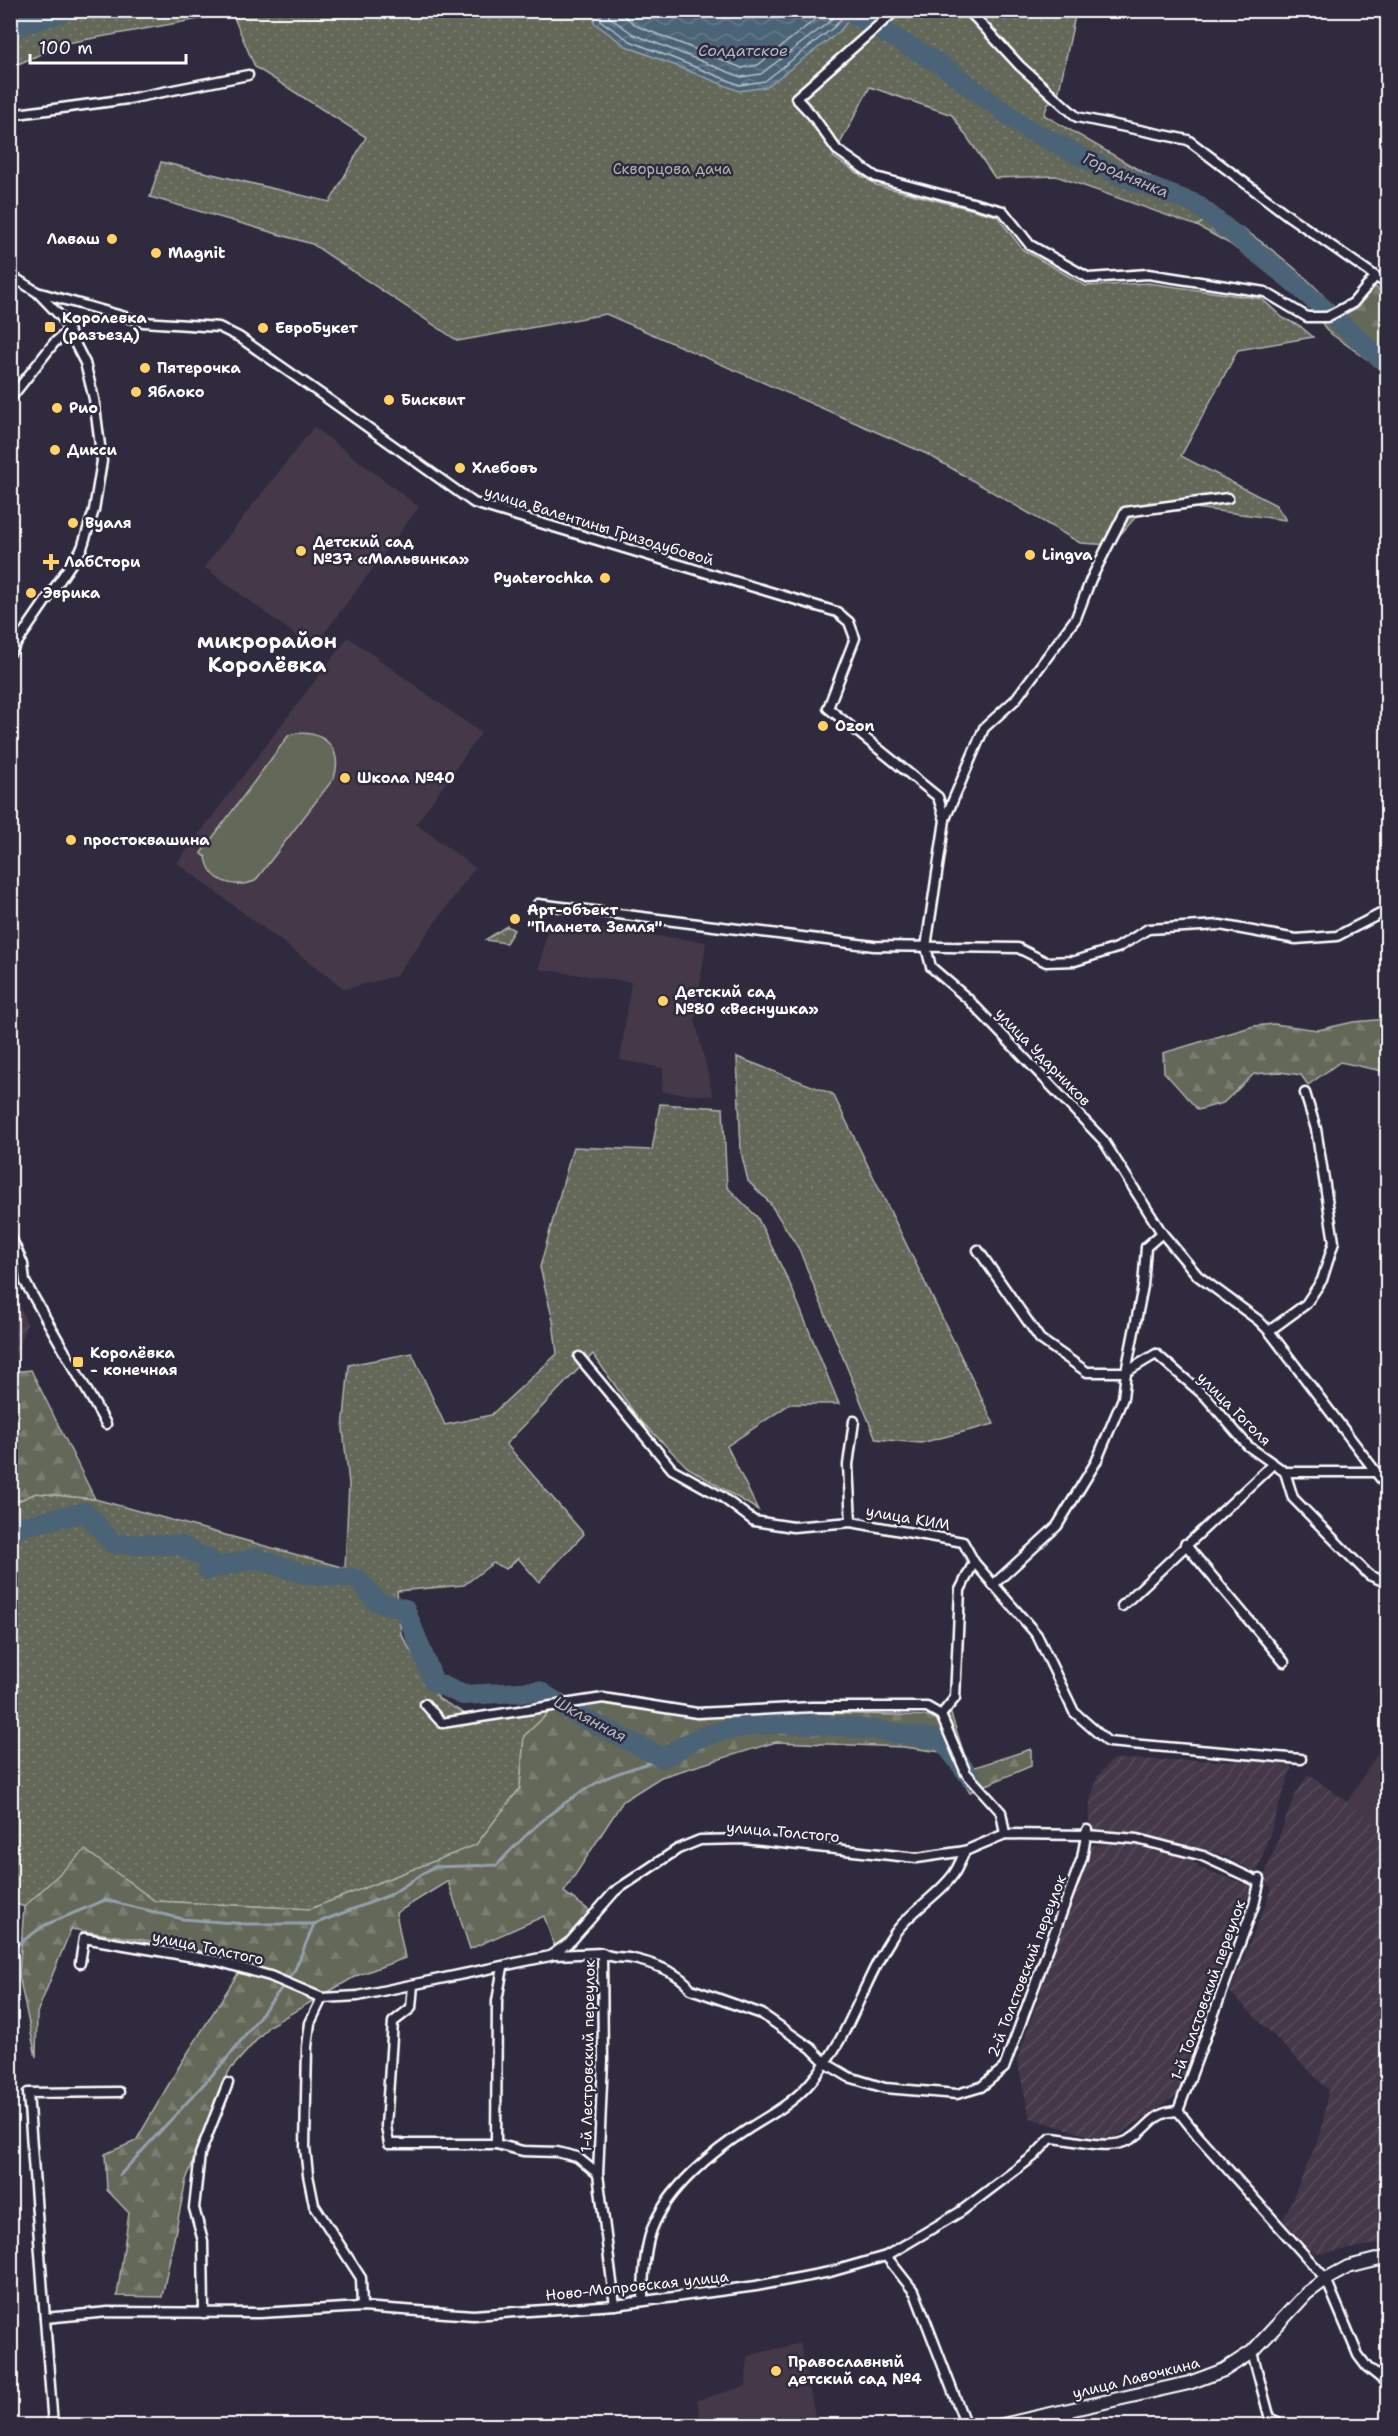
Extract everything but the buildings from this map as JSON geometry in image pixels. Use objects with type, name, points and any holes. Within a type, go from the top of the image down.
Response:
[{"type":"main road","name":"улица Лавочкина","points":[[998,2426],[1189,2384],[1224,2370],[1252,2352],[1307,2293],[1326,2279],[1348,2266],[1388,2257]]},
{"type":"street","points":[[963,10],[972,14],[1020,66],[1077,117],[1188,140],[1388,285]]},
{"type":"street","points":[[894,12],[796,98],[812,115],[837,150],[876,177],[1003,211],[1030,246],[1089,278],[1148,274],[1265,292],[1307,317],[1327,317],[1353,303],[1375,277]]},
{"type":"street","points":[[10,115],[128,99],[248,75]]},
{"type":"street","name":"улица Валентины Гризодубовой","points":[[10,275],[37,292],[142,322],[219,327],[239,337],[474,503],[837,612],[849,622],[855,638],[828,708],[938,797],[945,820]]},
{"type":"street","points":[[10,653],[82,548],[94,510],[102,461],[94,399],[85,363],[62,318],[37,292]]},
{"type":"street","points":[[10,399],[54,343],[68,331]]},
{"type":"street","points":[[926,947],[945,820],[984,728],[1015,700],[1076,618],[1091,579],[1125,512],[1228,498]]},
{"type":"street","points":[[538,904],[806,940],[874,946],[1018,948],[1046,962],[1075,961],[1117,948],[1148,929],[1220,925],[1296,939],[1337,936],[1388,910]]},
{"type":"street","name":"улица Ударников","points":[[926,947],[931,967],[968,999],[1103,1140],[1162,1233],[1198,1276],[1258,1320],[1269,1331],[1388,1488]]},
{"type":"street","points":[[1269,1331],[1306,1304],[1322,1280],[1334,1242],[1316,1130],[1305,1093]]},
{"type":"street","points":[[993,1585],[1057,1526],[1096,1462],[1123,1398],[1143,1286],[1146,1247],[1162,1233]]},
{"type":"street","points":[[10,1235],[23,1264],[25,1282],[106,1424]]},
{"type":"street","points":[[978,1250],[1040,1339],[1088,1372],[1126,1372]]},
{"type":"street","name":"улица Гоголя","points":[[1126,1372],[1156,1354],[1206,1397],[1248,1446],[1285,1472]]},
{"type":"street","name":"улица КИМ","points":[[579,1357],[672,1469],[722,1497],[754,1521],[793,1527],[851,1522],[963,1542],[974,1562],[1037,1635],[1074,1712],[1108,1742],[1301,1759]]},
{"type":"street","points":[[851,1522],[848,1465],[854,1421]]},
{"type":"street","points":[[1122,1606],[1185,1544],[1273,1464]]},
{"type":"street","points":[[1374,1472],[1285,1472],[1293,1498],[1369,1575],[1388,1583]]},
{"type":"street","points":[[1185,1544],[1284,1662]]},
{"type":"street","points":[[941,1715],[956,1698],[960,1590],[974,1562]]},
{"type":"street","points":[[424,1704],[442,1723],[603,1698],[697,1713],[812,1707],[927,1707],[941,1715],[966,1773],[1000,1812],[1005,1834]]},
{"type":"street","name":"улица Толстого","points":[[80,1963],[84,1938],[217,1961],[279,1980],[322,1998],[358,1996],[550,1956],[571,1941],[615,1891],[678,1849],[700,1840],[744,1839],[917,1858],[965,1851],[1005,1834],[1087,1832],[1137,1839],[1203,1856],[1260,1880]]},
{"type":"street","name":"2-й Толстовский переулок","points":[[827,2064],[849,2077],[885,2088],[957,2094],[981,2087],[1004,2068],[1082,1858],[1087,1832]]},
{"type":"street","points":[[643,2301],[644,2272],[652,2230],[662,2211],[701,2161],[789,2103],[827,2064],[850,2025],[876,1967],[895,1934],[907,1917],[954,1873],[965,1851]]},
{"type":"street","name":"1-й Толстовский переулок","points":[[1178,2111],[1254,1905],[1260,1880]]},
{"type":"street","points":[[550,1956],[564,1953],[602,1953]]},
{"type":"street","name":"1-й Лестровский переулок","points":[[615,2305],[598,2174],[603,2060],[602,1953],[610,1957],[630,1958],[650,1964],[685,1980],[691,1989],[762,2014],[811,2048],[827,2064]]},
{"type":"street","points":[[496,2144],[497,2001],[504,1967]]},
{"type":"street","points":[[413,1985],[411,2008],[393,2022],[386,2126],[389,2144],[496,2144],[523,2151],[557,2152],[577,2157],[598,2174]]},
{"type":"street","points":[[322,1998],[310,2023],[307,2047],[308,2175],[314,2205],[361,2278],[362,2307]]},
{"type":"street","points":[[204,2313],[203,2241],[194,2208],[200,2154],[228,2083]]},
{"type":"street","points":[[53,2426],[28,2093],[119,2092]]},
{"type":"street","points":[[1178,2111],[1326,2279],[1359,2355],[1367,2367],[1388,2384]]},
{"type":"street","name":"Ново-Мопровская улица","points":[[45,2318],[108,2312],[260,2313],[362,2307],[473,2315],[615,2305],[756,2286],[830,2272],[885,2256],[960,2212],[1034,2156],[1051,2138],[1110,2145],[1130,2140],[1163,2112],[1178,2111]]},
{"type":"street","points":[[885,2256],[915,2293],[966,2426]]},
{"type":"street","points":[[1252,2352],[1270,2419],[1283,2426]]},
{"type":"street","points":[[1068,2426],[1069,2411]]},
{"type":"street","points":[[1263,2426],[1270,2419]]},
{"type":"shaded area","name":"Детский сад №37 «Мальвинка»","points":[[314,427],[419,507],[313,648],[204,567]]},
{"type":"shaded area","name":"Школа №40","points":[[348,637],[481,733],[416,824],[475,868],[396,976],[345,989],[177,863]]},
{"type":"shaded area","name":"Детский сад №80 «Веснушка»","points":[[549,922],[706,942],[695,1020],[713,1096],[662,1092],[663,1068],[620,1060],[631,982],[539,969]]},
{"type":"shaded area","points":[[10,1281],[27,1324],[11,1370],[10,1370]]},
{"type":"shaded area","points":[[1387,1739],[1387,1830],[1347,1802]]},
{"type":"shaded area","points":[[1113,1759],[1260,1761],[1292,1766],[1257,1873],[1220,1854],[1116,1830],[1089,1829],[1090,1800],[1098,1776]]},
{"type":"shaded area","points":[[1308,1774],[1387,1830],[1387,2242],[1322,2254],[1311,2251],[1283,2220],[1321,2133],[1328,2090],[1230,1992],[1272,1888],[1263,1879],[1294,1797]]},
{"type":"shaded area","points":[[1115,1842],[1138,1843],[1187,1856],[1200,1868],[1254,1887],[1178,2094],[1109,2142],[1030,2118],[1017,2061],[1090,1846]]},
{"type":"shaded area","name":"Православный детский сад №4","points":[[800,2343],[817,2425],[701,2425],[697,2400],[746,2386],[747,2356]]},
{"type":"green space","name":"Скворцова дача","points":[[11,11],[1076,11],[1059,91],[1048,104],[1044,115],[1215,214],[1197,226],[1056,176],[995,178],[952,115],[870,87],[833,157],[876,185],[997,216],[1023,250],[1086,286],[1148,283],[1262,299],[1283,318],[1300,326],[1313,337],[1238,350],[1181,456],[1276,505],[1286,520],[1149,502],[1111,545],[1080,543],[927,454],[606,314],[458,341],[312,244],[150,197],[161,162],[330,202],[366,137],[255,67],[232,13],[67,43],[11,67]]},
{"type":"green space","points":[[1215,214],[1247,232],[1283,258],[1316,288],[1339,316],[1356,307],[1375,287],[1387,295],[1387,373],[1327,331],[1314,310],[1276,278],[1230,244],[1197,226]]},
{"type":"green space","points":[[298,733],[317,736],[330,745],[336,759],[334,778],[255,881],[231,884],[217,878],[208,866],[206,857],[201,853],[289,735]]},
{"type":"green space","points":[[507,926],[514,930],[506,943],[485,940]]},
{"type":"green space","points":[[1387,1019],[1387,1072],[1340,1062],[1308,1085],[1301,1075],[1280,1072],[1254,1074],[1223,1103],[1198,1110],[1164,1072],[1163,1053],[1254,1026],[1274,1024],[1318,1030],[1353,1022]]},
{"type":"green space","points":[[737,1057],[833,1094],[994,1424],[921,1443],[876,1439],[799,1249],[769,1202],[748,1181],[741,1152]]},
{"type":"green space","points":[[660,1104],[723,1108],[727,1187],[757,1217],[790,1284],[839,1404],[790,1404],[727,1446],[758,1510],[687,1467],[638,1418],[593,1354],[506,1444],[584,1534],[539,1582],[518,1558],[506,1569],[493,1563],[464,1585],[397,1591],[401,1634],[439,1699],[472,1718],[519,1716],[561,1701],[524,1736],[520,1788],[476,1845],[310,1909],[155,1901],[85,1851],[24,1907],[11,1902],[10,1504],[36,1493],[95,1499],[345,1568],[349,1484],[343,1429],[349,1365],[412,1353],[445,1425],[491,1415],[557,1354],[553,1321],[540,1267],[573,1147],[652,1150]]},
{"type":"green space","points":[[31,1370],[95,1499],[36,1493],[11,1504],[11,1372]]},
{"type":"green space","points":[[561,1701],[675,1709],[933,1716],[951,1714],[969,1769],[1031,1749],[1031,1766],[970,1792],[941,1752],[903,1747],[776,1742],[661,1777],[623,1801],[564,1892],[590,1911],[556,1951],[544,1916],[470,1949],[448,1881],[396,1913],[405,1958],[356,1976],[269,2026],[229,2071],[186,2180],[162,2297],[117,2296],[129,2213],[107,2190],[105,2154],[136,2141],[180,2065],[246,1961],[162,1943],[71,1929],[37,2013],[36,2057],[19,1976],[24,1907],[85,1850],[155,1901],[310,1909],[476,1845],[520,1788],[524,1736]]},
{"type":"water","name":"Солдатское","points":[[595,10],[856,11],[839,32],[766,87],[739,91],[626,46],[594,23]]},
{"type":"waterway","name":"Городнянка","points":[[10,29],[69,10]]},
{"type":"waterway","name":"Городнянка","points":[[846,10],[940,64],[1027,129],[1118,175],[1196,204],[1291,280],[1388,365]]},
{"type":"waterway","name":"Шклянная","points":[[10,1529],[85,1512],[114,1544],[179,1545],[210,1560],[208,1570],[255,1558],[301,1573],[358,1579],[377,1602],[405,1609],[434,1682],[463,1695],[539,1691],[575,1714],[663,1758],[699,1738],[733,1729],[792,1723],[822,1724],[942,1740],[971,1778]]},
{"type":"waterway","points":[[10,1950],[45,1925],[105,1900],[183,1919],[246,1924],[314,1924],[390,1895],[433,1867],[497,1865],[534,1828],[576,1795],[620,1772],[663,1758]]},
{"type":"waterway","points":[[120,2175],[225,2061],[294,1972],[314,1924]]},
{"type":"place","name":"Лаваш","points":[[112,239]]},
{"type":"place","name":"Magnit","points":[[156,253]]},
{"type":"place","name":"Королевка (разъезд)","points":[[50,327]]},
{"type":"place","name":"ЕвроБукет","points":[[263,328]]},
{"type":"place","name":"Пятерочка","points":[[145,368]]},
{"type":"place","name":"Яблоко","points":[[136,392]]},
{"type":"place","name":"Бисквит","points":[[389,400]]},
{"type":"place","name":"Рио","points":[[57,408]]},
{"type":"place","name":"Дикси","points":[[55,450]]},
{"type":"place","name":"Хлебовъ","points":[[460,468]]},
{"type":"place","name":"Вуаля","points":[[73,523]]},
{"type":"place","name":"Детский сад №37 «Мальвинка»","points":[[301,551]]},
{"type":"place","name":"Lingva","points":[[1030,555]]},
{"type":"place","name":"ЛабСтори","points":[[51,562]]},
{"type":"place","name":"Pyaterochka","points":[[605,578]]},
{"type":"place","name":"Эврика","points":[[31,593]]},
{"type":"place","name":"Ozon","points":[[823,726]]},
{"type":"place","name":"Школа №40","points":[[345,778]]},
{"type":"place","name":"простоквашина","points":[[71,840]]},
{"type":"place","name":"Арт-объект \"Планета Земля\"","points":[[515,919]]},
{"type":"place","name":"Детский сад №80 «Веснушка»","points":[[663,1001]]},
{"type":"place","name":"Королёвка - конечная","points":[[78,1362]]},
{"type":"place","name":"Православный детский сад №4","points":[[776,2371]]},
{"type":"district","name":"микрорайон Королёвка","points":[[267,653]]}]
